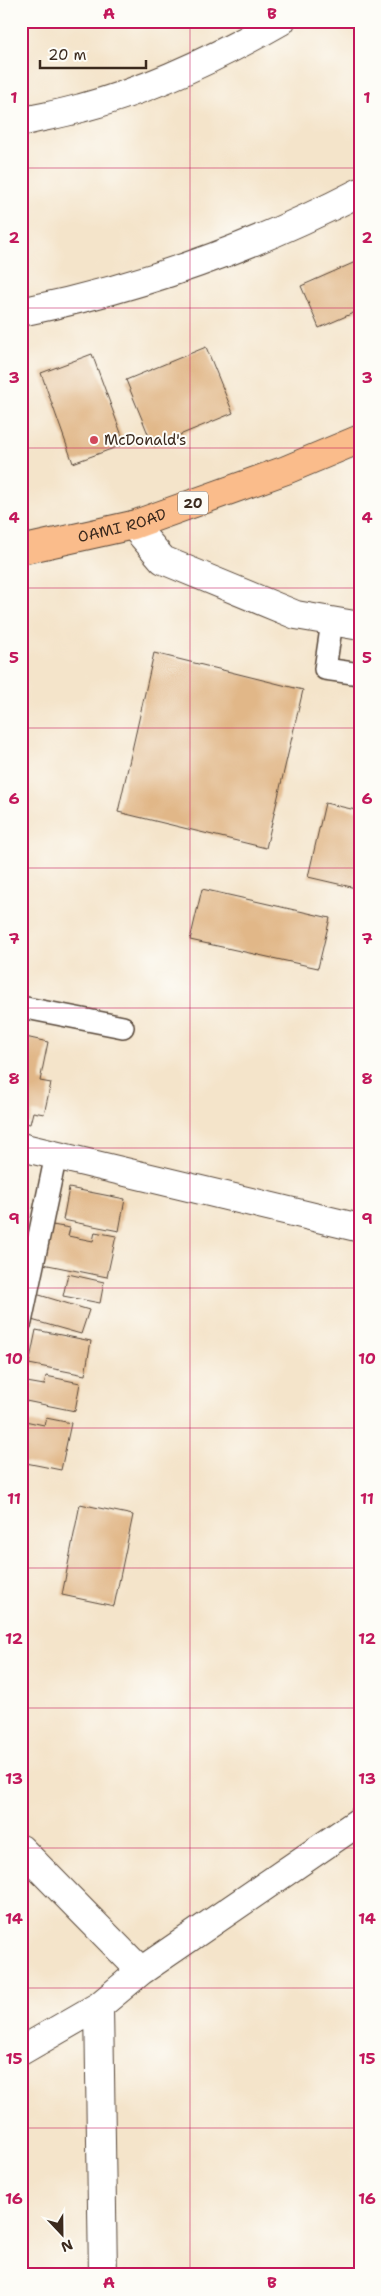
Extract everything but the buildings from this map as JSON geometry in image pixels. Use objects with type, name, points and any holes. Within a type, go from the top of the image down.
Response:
[{"type":"main road","name":"OAMI ROAD","points":[[21,550],[133,525],[359,443]]},
{"type":"street","points":[[21,122],[82,108],[167,78],[250,39],[281,21]]},
{"type":"street","points":[[21,312],[130,286],[220,256],[317,214],[360,192]]},
{"type":"street","points":[[133,525],[163,560],[296,615],[360,626]]},
{"type":"street","points":[[21,1148],[360,1228]]},
{"type":"street","points":[[21,2051],[99,2006],[141,1971],[360,1821]]},
{"type":"street","points":[[21,1849],[141,1971]]},
{"type":"street","points":[[99,2006],[103,2275]]},
{"type":"lane","points":[[332,622],[324,669],[360,674]]},
{"type":"lane","points":[[21,1007],[123,1027]]},
{"type":"lane","points":[[21,1322],[56,1155]]},
{"type":"place","name":"McDonald's","points":[[94,440]]}]
